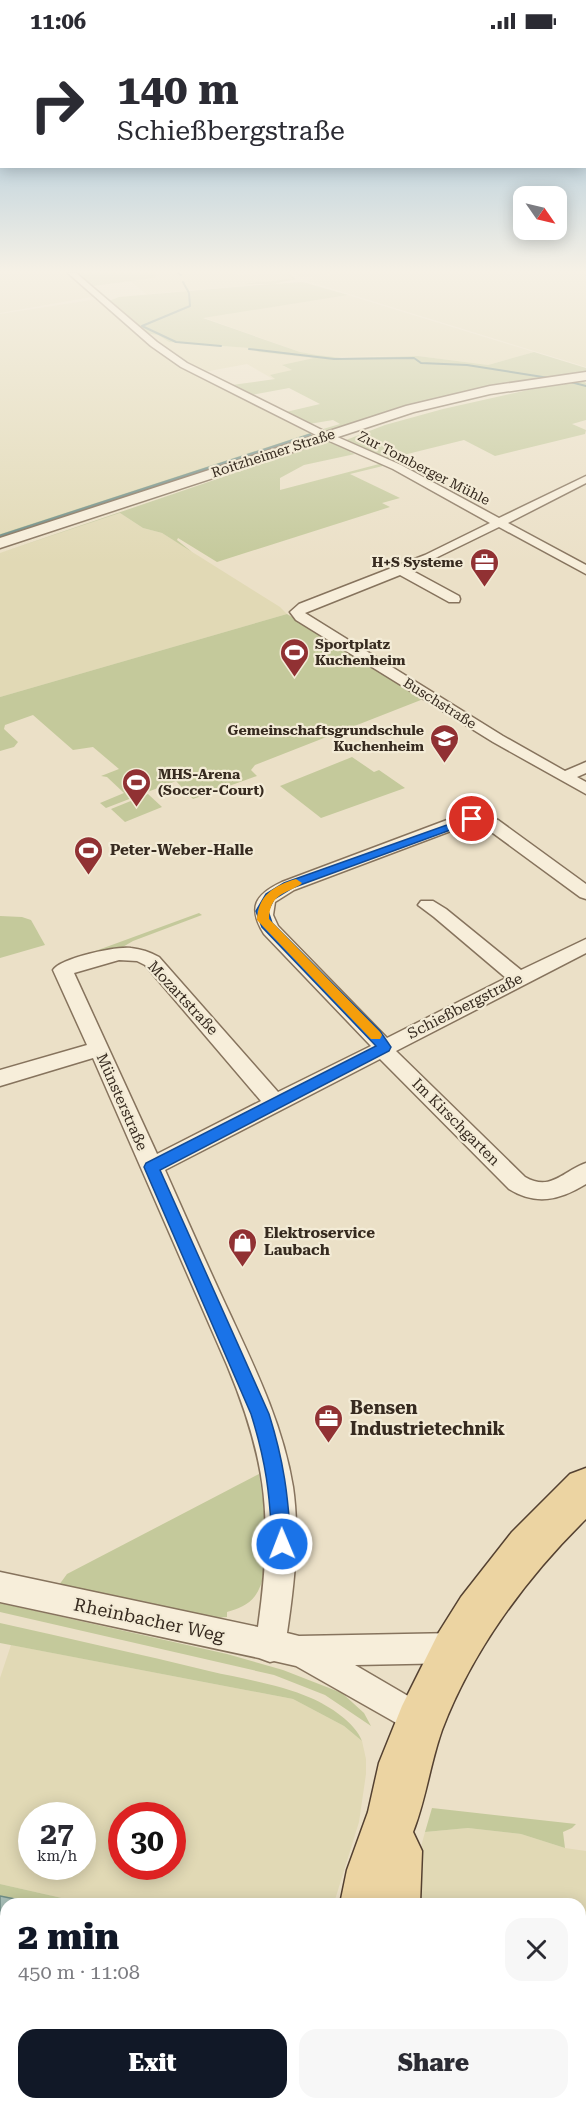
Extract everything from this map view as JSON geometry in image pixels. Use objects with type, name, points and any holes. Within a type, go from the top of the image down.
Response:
[{"type":"main road","points":[[368,1898],[376,1860],[394,1810],[405,1765],[422,1721],[457,1648],[477,1611],[501,1578],[539,1533],[586,1488]]},
{"type":"main road","points":[[392,1898],[396,1856],[394,1810]]},
{"type":"street","name":"Zur Tomberger Mühle","points":[[195,369],[327,436],[397,467],[586,570]]},
{"type":"street","name":"Roitzheimer Straße","points":[[0,543],[436,402],[586,376]]},
{"type":"street","points":[[401,570],[586,479]]},
{"type":"street","points":[[401,570],[453,599]]},
{"type":"street","name":"Buschstraße","points":[[401,570],[304,607],[297,612],[301,617],[466,720],[586,789]]},
{"type":"street","points":[[564,777],[586,767]]},
{"type":"street","name":"Im Kirschgarten","points":[[586,893],[492,824],[472,819],[450,825],[274,892],[264,906],[262,916],[266,924],[375,1035],[391,1059],[517,1183],[533,1192],[550,1192],[586,1172]]},
{"type":"street","points":[[427,905],[440,913],[519,978]]},
{"type":"street","name":"Schießbergstraße","points":[[151,1167],[586,945]]},
{"type":"street","name":"Mozartstraße","points":[[63,970],[118,954],[134,954],[152,961],[276,1104]]},
{"type":"street","name":"Münsterstraße","points":[[63,970],[251,1390],[273,1455],[281,1514],[280,1579],[285,1649]]},
{"type":"street","points":[[0,1078],[99,1049]]},
{"type":"street","name":"Rheinbacher Weg","points":[[0,1587],[285,1649],[457,1648]]},
{"type":"street","name":"Rheinbacher Weg","points":[[285,1649],[422,1721]]},
{"type":"shaded area","points":[[0,369],[187,369],[293,421],[310,433],[0,534]]},
{"type":"shaded area","points":[[200,369],[218,369],[204,372]]},
{"type":"shaded area","points":[[256,369],[293,370],[273,379]]},
{"type":"shaded area","points":[[120,513],[143,528],[162,533],[280,607],[287,614],[0,697],[0,553]]},
{"type":"shaded area","points":[[11,1645],[293,1699],[344,1726],[362,1741],[366,1759],[366,1774],[359,1822],[336,1898],[62,1898],[0,1884],[0,1678]]},
{"type":"shaded area","points":[[468,1828],[521,1834],[565,1848],[586,1851],[586,1898],[415,1898],[419,1854],[425,1832]]},
{"type":"green space","points":[[586,369],[586,374],[559,378],[328,431],[323,429],[340,424],[333,420],[309,424],[280,409],[286,412],[320,404],[289,388],[252,395],[232,385],[275,379],[270,375],[292,370]]},
{"type":"green space","points":[[586,377],[583,381],[586,383],[586,420],[572,424],[586,430],[585,434],[495,456],[464,440],[387,459],[346,440],[385,425],[443,409]]},
{"type":"green space","points":[[293,421],[315,436],[0,540],[0,534],[310,433]]},
{"type":"green space","points":[[329,441],[353,450],[350,452],[355,454],[304,465],[280,478],[280,490],[383,463],[387,465],[350,474],[400,498],[382,503],[390,507],[217,562],[178,538],[177,540],[192,552],[162,533],[143,528],[120,513],[0,553]]},
{"type":"green space","points":[[287,614],[426,698],[255,765],[251,770],[257,776],[193,799],[176,781],[106,808],[100,803],[124,793],[107,777],[101,776],[119,769],[93,747],[73,750],[33,715],[5,725],[4,729],[18,742],[14,747],[0,751],[0,697]]},
{"type":"green space","points":[[352,757],[374,772],[379,770],[405,788],[321,818],[280,786]]},
{"type":"green space","name":"MHS-Arena (Soccer-Court)","points":[[148,794],[162,807],[125,822],[111,809]]},
{"type":"green space","points":[[199,913],[202,915],[133,941],[121,948],[79,957]]},
{"type":"green space","points":[[0,916],[22,917],[31,920],[45,945],[0,958]]},
{"type":"green space","points":[[259,1474],[266,1536],[266,1554],[261,1585],[249,1602],[227,1612],[227,1617],[214,1618],[59,1585],[67,1574]]},
{"type":"green space","points":[[0,1603],[227,1654],[283,1670],[342,1693],[364,1713],[371,1726],[325,1695],[274,1675],[0,1612]]},
{"type":"green space","points":[[0,1623],[286,1689],[326,1705],[354,1727],[362,1741],[344,1726],[293,1699],[0,1643]]},
{"type":"green space","points":[[432,1808],[576,1824],[563,1832],[565,1848],[521,1834],[468,1828],[425,1832]]},
{"type":"green space","points":[[0,1884],[62,1898],[0,1898]]},
{"type":"waterway","points":[[495,369],[549,378]]},
{"type":"waterway","points":[[567,381],[586,386]]},
{"type":"waterway","points":[[0,536],[310,435]]},
{"type":"slow traffic","points":[[296,883],[274,892],[262,911],[263,920],[376,1035]]},
{"type":"place","name":"H+S Systeme","points":[[484,588]]},
{"type":"place","name":"Sportplatz Kuchenheim","points":[[294,678]]},
{"type":"place","name":"Gemeinschaftsgrundschule Kuchenheim","points":[[445,764]]},
{"type":"place","name":"MHS-Arena (Soccer-Court)","points":[[137,808]]},
{"type":"place","name":"Peter-Weber-Halle","points":[[89,876]]},
{"type":"place","name":"Elektroservice Laubach","points":[[243,1268]]},
{"type":"place","name":"Bensen Industrietechnik","points":[[329,1444]]},
{"type":"route","points":[[282,1544],[281,1514],[273,1455],[260,1414],[191,1253],[151,1167],[384,1047],[263,920],[262,911],[274,892],[461,821],[472,819]]}]
